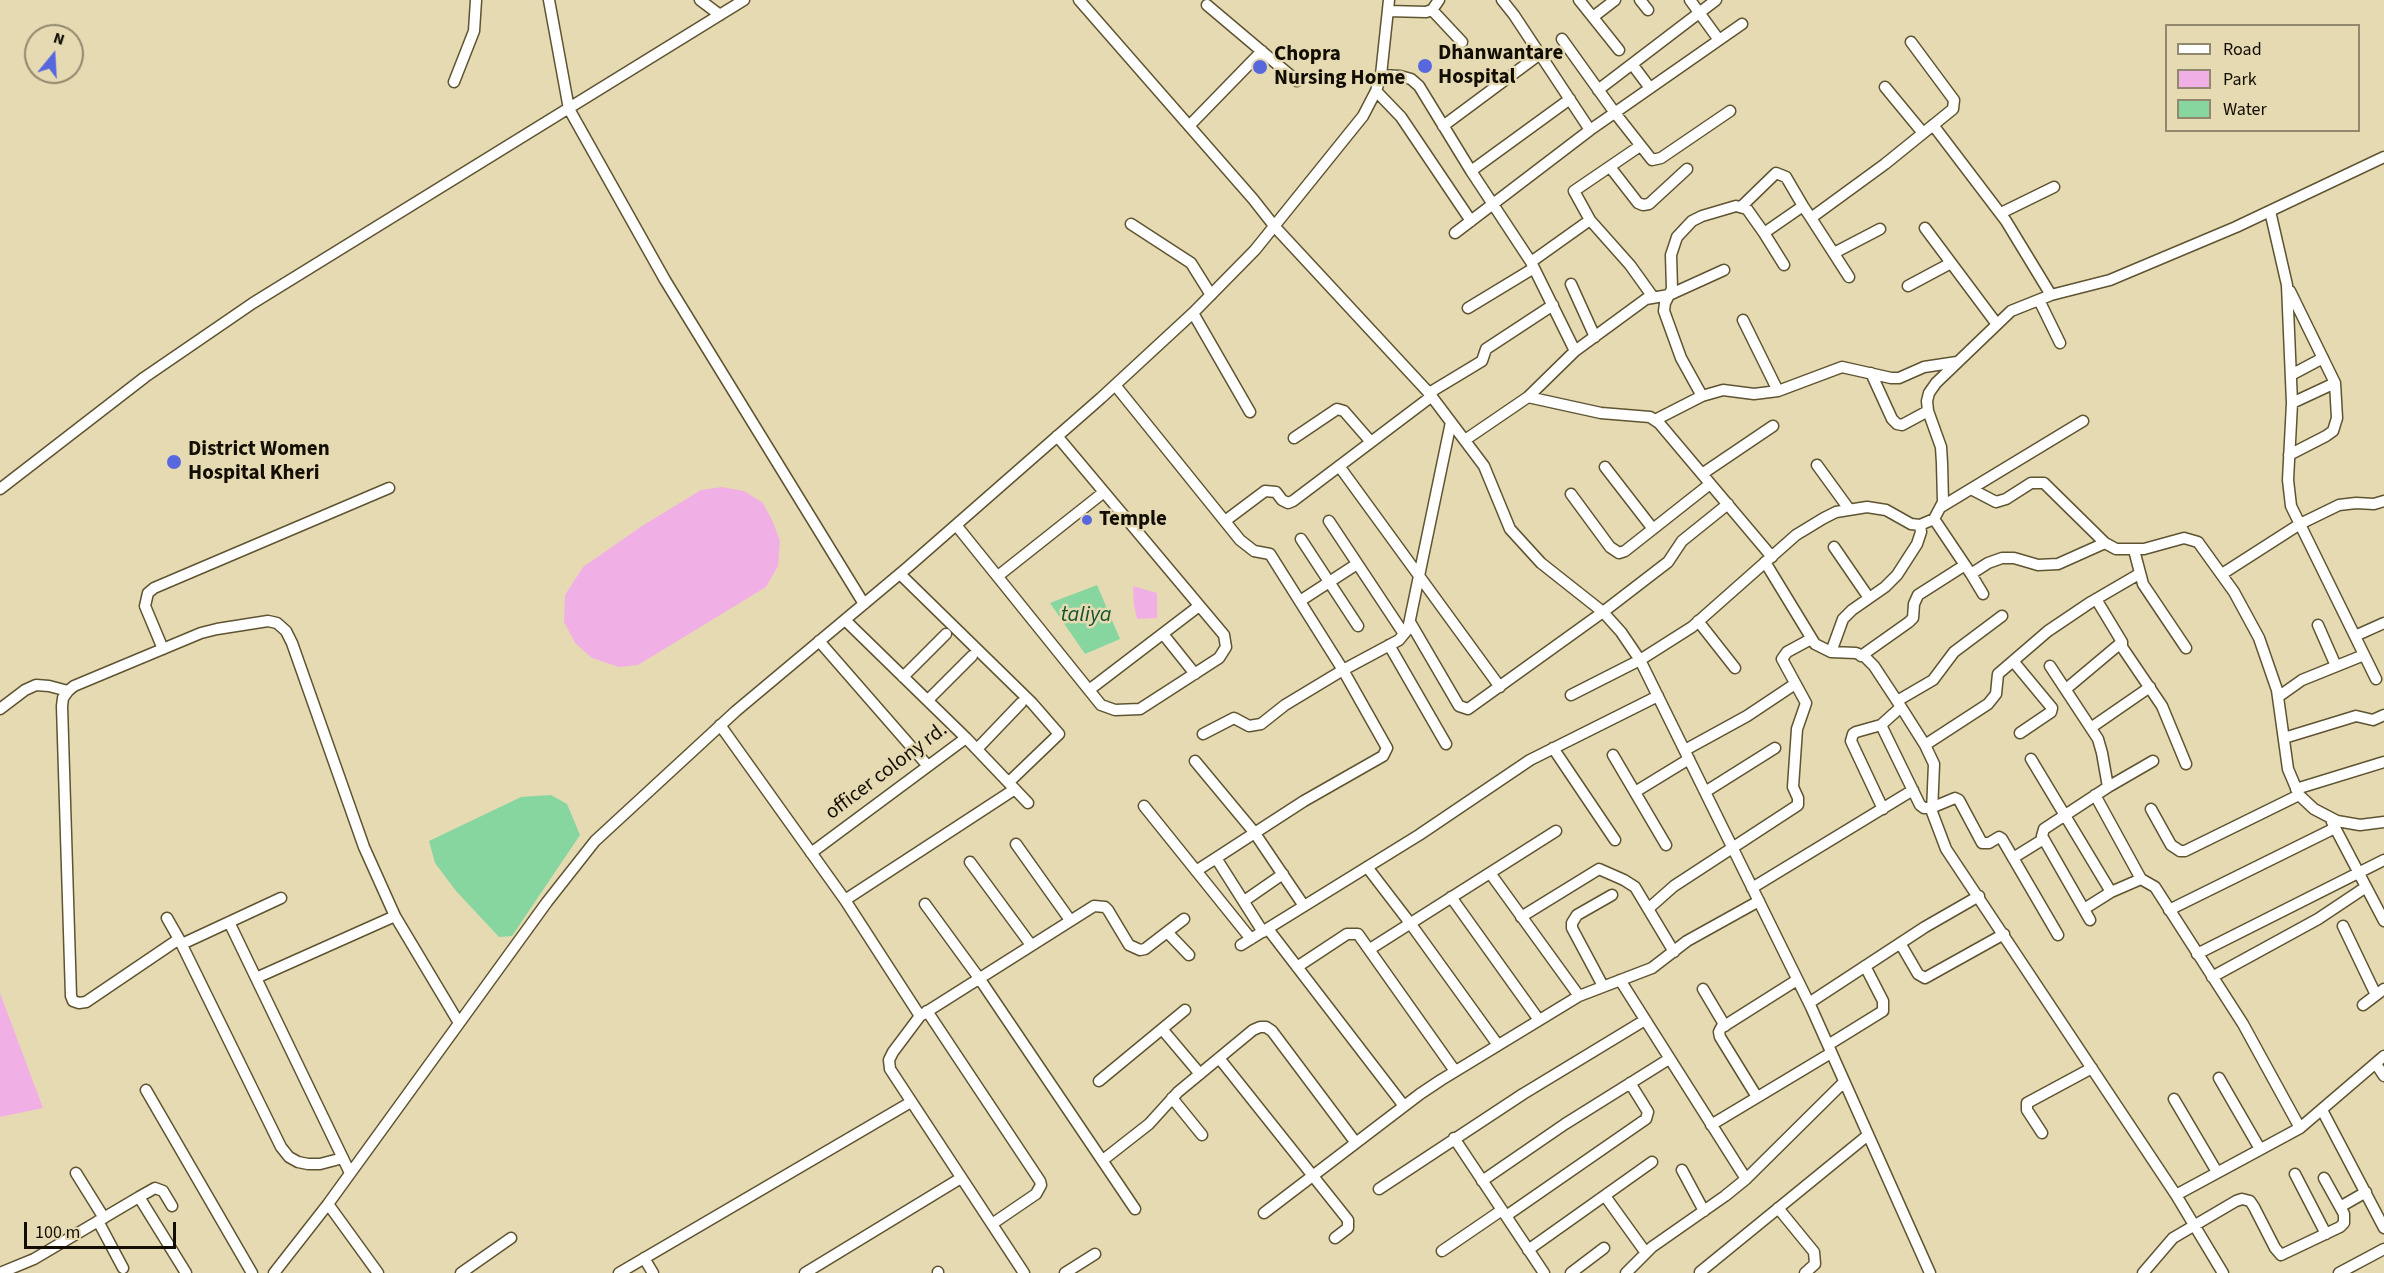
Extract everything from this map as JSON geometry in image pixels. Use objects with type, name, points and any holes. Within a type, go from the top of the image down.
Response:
[{"type":"street","points":[[454,82],[474,31],[476,0]]},
{"type":"street","points":[[549,0],[552,30],[569,109],[665,280],[864,604]]},
{"type":"street","points":[[700,0],[720,15]]},
{"type":"street","points":[[0,489],[145,377],[253,303],[744,0]]},
{"type":"street","points":[[1080,0],[1275,227],[1431,394],[1484,466],[1510,529],[1541,563],[1603,612],[1621,632],[1640,660],[1809,1003],[1930,1273]]},
{"type":"street","points":[[1502,0],[1590,130]]},
{"type":"street","points":[[1579,0],[1620,50]]},
{"type":"street","points":[[1593,17],[1615,0]]},
{"type":"street","points":[[1640,0],[1648,10]]},
{"type":"street","points":[[1690,0],[1719,40]]},
{"type":"street","points":[[1598,90],[1716,0]]},
{"type":"street","points":[[1207,4],[1297,81]]},
{"type":"street","points":[[274,1273],[328,1204],[547,902],[595,841],[720,725],[900,574],[1115,385],[1193,313],[1275,227],[1364,116],[1381,75],[1388,5],[1426,12],[1435,5],[1462,42]]},
{"type":"street","points":[[1455,232],[1590,130],[1742,24]]},
{"type":"street","points":[[1562,39],[1648,157],[1656,160],[1730,111]]},
{"type":"street","points":[[1811,218],[1877,170],[1953,109],[1954,100],[1911,42]]},
{"type":"street","points":[[1189,126],[1262,51]]},
{"type":"street","points":[[1443,126],[1540,54]]},
{"type":"street","points":[[1632,64],[1650,88]]},
{"type":"street","points":[[1381,75],[1411,79],[1419,86],[1532,265],[1575,351]]},
{"type":"street","points":[[1885,87],[1923,133]]},
{"type":"street","points":[[1376,91],[1401,117],[1471,221]]},
{"type":"street","points":[[1471,171],[1570,99]]},
{"type":"street","points":[[1933,125],[2001,213],[2051,295]]},
{"type":"street","points":[[1640,146],[1574,191],[1590,220],[1630,265],[1653,297]]},
{"type":"street","points":[[1571,694],[1640,660],[1698,621],[1809,526],[1836,512],[1876,507],[1911,524],[1920,525],[1934,519],[1943,502],[1941,447],[1928,411],[1929,393],[1936,382],[2011,311],[2051,295],[2110,280],[2270,211],[2384,157]]},
{"type":"street","points":[[1610,167],[1638,203],[1643,205],[1649,204],[1687,169]]},
{"type":"street","points":[[1702,396],[1681,358],[1666,318],[1665,303],[1673,281],[1671,255],[1677,237],[1692,221],[1702,216],[1742,206],[1776,173],[1786,177],[1849,277]]},
{"type":"street","points":[[2001,213],[2054,187]]},
{"type":"street","points":[[1742,206],[1747,209],[1785,265]]},
{"type":"street","points":[[1764,233],[1803,206]]},
{"type":"street","points":[[2270,211],[2287,285],[2292,403],[2289,455],[2291,506],[2376,679]]},
{"type":"street","points":[[1468,309],[1532,265],[1590,220]]},
{"type":"street","points":[[1131,224],[1191,263],[1211,295]]},
{"type":"street","points":[[1925,228],[1996,323]]},
{"type":"street","points":[[1834,253],[1880,229]]},
{"type":"street","points":[[1908,286],[1951,263]]},
{"type":"street","points":[[1465,440],[1528,397],[1575,351],[1653,297],[1669,295],[1724,270]]},
{"type":"street","points":[[1571,284],[1594,337]]},
{"type":"street","points":[[2287,285],[2335,383],[2337,418],[2333,431],[2289,455]]},
{"type":"street","points":[[2039,300],[2060,343]]},
{"type":"street","points":[[1225,520],[1265,491],[1276,492],[1282,500],[1288,503],[1293,501],[1431,394],[1482,361],[1486,349],[1552,305]]},
{"type":"street","points":[[1193,313],[1250,412]]},
{"type":"street","points":[[1743,320],[1778,391]]},
{"type":"street","points":[[2291,375],[2322,358]]},
{"type":"street","points":[[1655,420],[1702,396],[1723,390],[1754,394],[1778,391],[1842,367],[1899,378],[1924,366],[1957,362]]},
{"type":"street","points":[[1871,373],[1892,419],[1897,424],[1902,425],[1928,411]]},
{"type":"street","points":[[2292,403],[2335,383]]},
{"type":"street","points":[[1115,385],[1247,546],[1270,555],[1343,670],[1386,744],[1386,752],[1254,832],[1196,871]]},
{"type":"street","points":[[1528,397],[1601,413],[1644,416],[1655,420],[1728,504],[1769,560],[1811,639],[1823,649],[1861,656],[1874,666],[1925,745],[1934,764],[1935,778],[1931,808],[1946,849],[2176,1195],[2223,1273]]},
{"type":"street","points":[[1294,438],[1337,409],[1344,411],[1371,442]]},
{"type":"street","points":[[1941,507],[2083,421]]},
{"type":"street","points":[[1203,734],[1234,718],[1249,726],[1261,724],[1285,705],[1399,640],[1404,634],[1410,622],[1451,422]]},
{"type":"street","points":[[1702,474],[1773,426]]},
{"type":"street","points":[[956,525],[1101,705],[1115,710],[1140,709],[1220,658],[1226,646],[1224,635],[1057,436]]},
{"type":"street","points":[[1817,465],[1849,509]]},
{"type":"street","points":[[1339,466],[1500,687]]},
{"type":"street","points":[[1605,467],[1653,529]]},
{"type":"street","points":[[1971,489],[1996,502],[2006,499],[2031,483],[2044,483],[2105,543],[2116,549],[2134,550],[2184,538],[2192,539],[2203,548],[2222,574],[2259,638],[2272,671],[2288,769],[2297,792],[2305,803],[2329,817],[2349,824],[2384,822]]},
{"type":"street","points":[[1571,494],[1614,551],[1625,551],[1710,484]]},
{"type":"street","points":[[163,650],[145,606],[148,593],[154,588],[389,488]]},
{"type":"street","points":[[998,576],[1104,492]]},
{"type":"street","points":[[2222,574],[2300,524],[2339,505],[2374,504],[2384,501]]},
{"type":"street","points":[[1410,622],[1459,706],[1468,709],[1668,562],[1682,541],[1728,504]]},
{"type":"street","points":[[1934,519],[1983,594]]},
{"type":"street","points":[[1329,520],[1404,634]]},
{"type":"street","points":[[1831,652],[1843,619],[1897,575],[1917,544],[1921,532],[1920,525]]},
{"type":"street","points":[[1301,538],[1358,626]]},
{"type":"street","points":[[1861,656],[1913,618],[1914,604],[1918,595],[1968,570],[2002,558],[2014,558],[2038,565],[2058,564],[2105,543]]},
{"type":"street","points":[[1834,547],[1869,598]]},
{"type":"street","points":[[2134,550],[2143,584],[2186,648]]},
{"type":"street","points":[[1300,601],[1357,564]]},
{"type":"street","points":[[845,900],[1012,786],[1059,734],[1032,703],[900,574]]},
{"type":"street","points":[[1925,745],[1988,705],[1996,694],[1998,674],[2057,625],[2139,574]]},
{"type":"street","points":[[2096,599],[2122,642],[2122,647],[2162,706],[2186,764]]},
{"type":"street","points":[[1089,690],[1200,606]]},
{"type":"street","points":[[1883,809],[1851,741],[1853,734],[1881,724],[1899,704],[1933,680],[1954,652],[2002,616]]},
{"type":"street","name":"officer colony rd.","points":[[811,853],[966,738],[845,620]]},
{"type":"street","points":[[281,898],[181,942],[86,1002],[79,1003],[71,996],[62,706],[68,691],[74,686],[217,629],[268,621],[277,623],[286,631],[292,643],[364,847],[395,916],[459,1023]]},
{"type":"street","points":[[1698,621],[1735,668]]},
{"type":"street","points":[[2355,636],[2384,623]]},
{"type":"street","points":[[2318,625],[2336,666]]},
{"type":"street","points":[[903,677],[946,634]]},
{"type":"street","points":[[1163,634],[1195,674]]},
{"type":"street","points":[[1648,909],[1674,886],[1798,805],[1798,798],[1793,787],[1797,729],[1806,703],[1783,664],[1783,655],[1811,639]]},
{"type":"street","points":[[819,641],[928,766]]},
{"type":"street","points":[[2066,689],[2122,642]]},
{"type":"street","points":[[1389,645],[1446,744]]},
{"type":"street","points":[[2278,697],[2302,680],[2364,655]]},
{"type":"street","points":[[928,700],[972,656]]},
{"type":"street","points":[[2013,661],[2052,708],[2047,715],[2020,733]]},
{"type":"street","points":[[2050,666],[2092,727],[2102,753],[2108,787]]},
{"type":"street","points":[[1635,792],[1795,684]]},
{"type":"street","points":[[0,709],[25,690],[36,685],[68,691]]},
{"type":"street","points":[[2092,727],[2150,687]]},
{"type":"street","points":[[1241,945],[1367,867],[1514,770],[1658,696]]},
{"type":"street","points":[[977,749],[1021,703]]},
{"type":"street","points":[[2284,738],[2356,716],[2373,720],[2384,715]]},
{"type":"street","points":[[1881,724],[1920,805],[1924,808],[1931,808],[1951,798],[1959,800],[1982,843],[1989,843],[1999,837],[2002,839],[2058,935]]},
{"type":"street","points":[[720,725],[1040,1181],[1041,1185],[1036,1194],[992,1224]]},
{"type":"street","points":[[966,738],[1028,803]]},
{"type":"street","points":[[1553,748],[1615,840]]},
{"type":"street","points":[[1705,792],[1775,748]]},
{"type":"street","points":[[1613,755],[1666,845]]},
{"type":"street","points":[[2031,759],[2111,892]]},
{"type":"street","points":[[1195,761],[1254,832],[1304,906]]},
{"type":"street","points":[[2090,920],[2043,840],[2044,829],[2152,761]]},
{"type":"street","points":[[2151,809],[2171,845],[2180,851],[2185,850],[2297,792],[2384,762]]},
{"type":"street","points":[[1752,888],[1913,790]]},
{"type":"street","points":[[2095,795],[2140,879],[2156,887],[2243,1024],[2300,1128]]},
{"type":"street","points":[[1144,806],[1251,939]]},
{"type":"street","points":[[2329,817],[2384,921]]},
{"type":"street","points":[[2169,910],[2335,828]]},
{"type":"street","points":[[1370,949],[1556,831]]},
{"type":"street","points":[[2013,858],[2043,840]]},
{"type":"street","points":[[1016,844],[1070,920]]},
{"type":"street","points":[[1216,858],[1244,901],[1404,1106]]},
{"type":"street","points":[[2197,954],[2384,860]]},
{"type":"street","points":[[970,862],[1031,945]]},
{"type":"street","points":[[1367,867],[1410,922],[1498,1045]]},
{"type":"street","points":[[1521,917],[1599,869],[1630,884],[1674,952]]},
{"type":"street","points":[[1490,873],[1579,996]]},
{"type":"street","points":[[1244,901],[1283,874]]},
{"type":"street","points":[[2084,909],[2111,892],[2140,879]]},
{"type":"street","points":[[2212,977],[2318,918],[2366,887]]},
{"type":"street","points":[[1603,986],[1572,928],[1572,923],[1577,915],[1612,895]]},
{"type":"street","points":[[1809,1003],[1900,943],[1979,896]]},
{"type":"street","points":[[1451,897],[1539,1020]]},
{"type":"street","points":[[1264,1213],[1404,1106],[1455,1071],[1579,996],[1652,968],[1695,936],[1759,901]]},
{"type":"street","points":[[925,904],[979,978],[1135,1209]]},
{"type":"street","points":[[1024,1273],[890,1069],[893,1052],[923,1013],[1094,906],[1105,907],[1129,945],[1140,950],[1145,949],[1184,919]]},
{"type":"street","points":[[256,978],[395,916]]},
{"type":"street","points":[[167,918],[181,942],[281,1147],[289,1157],[308,1164],[320,1164],[343,1158]]},
{"type":"street","points":[[229,922],[350,1173]]},
{"type":"street","points":[[2343,926],[2380,992],[2363,1005]]},
{"type":"street","points":[[1167,932],[1189,955]]},
{"type":"street","points":[[1297,967],[1353,933],[1363,939],[1455,1071]]},
{"type":"street","points":[[1900,943],[1918,974],[1925,978],[2004,934]]},
{"type":"street","points":[[1711,1125],[1830,1049],[1883,1011],[1883,1002],[1866,966]]},
{"type":"street","points":[[1620,980],[1746,1179]]},
{"type":"street","points":[[1757,1097],[1719,1032],[1797,980]]},
{"type":"street","points":[[1703,989],[1725,1026]]},
{"type":"street","points":[[1099,1081],[1185,1010]]},
{"type":"street","points":[[1379,1190],[1454,1138],[1645,1020]]},
{"type":"street","points":[[1102,1161],[1149,1124],[1172,1098],[1253,1030],[1266,1027],[1272,1031],[1356,1143]]},
{"type":"street","points":[[1162,1029],[1200,1074]]},
{"type":"street","points":[[1219,1058],[1348,1220],[1348,1228],[1335,1238]]},
{"type":"street","points":[[1482,1181],[1565,1124],[1669,1059]]},
{"type":"street","points":[[2176,1195],[2300,1128],[2380,1060],[2384,1076]]},
{"type":"street","points":[[2042,1134],[2027,1110],[2027,1103],[2092,1068]]},
{"type":"street","points":[[2219,1078],[2260,1149]]},
{"type":"street","points":[[1626,1273],[1646,1253],[1746,1179],[1844,1082]]},
{"type":"street","points":[[1442,1251],[1646,1119],[1648,1112],[1630,1083]]},
{"type":"street","points":[[146,1090],[252,1273]]},
{"type":"street","points":[[1172,1098],[1202,1135]]},
{"type":"street","points":[[2174,1099],[2217,1172]]},
{"type":"street","points":[[619,1273],[911,1102]]},
{"type":"street","points":[[2322,1110],[2384,1228]]},
{"type":"street","points":[[1700,1272],[1868,1135]]},
{"type":"street","points":[[1454,1138],[1544,1273]]},
{"type":"street","points":[[1528,1250],[1652,1162]]},
{"type":"street","points":[[1682,1170],[1704,1211]]},
{"type":"street","points":[[76,1173],[123,1268]]},
{"type":"street","points":[[2295,1174],[2326,1234]]},
{"type":"street","points":[[805,1273],[961,1178]]},
{"type":"street","points":[[2143,1273],[2173,1238],[2242,1199],[2250,1201],[2281,1255],[2326,1234],[2344,1223],[2344,1214],[2324,1178]]},
{"type":"street","points":[[0,1273],[34,1259],[155,1188],[163,1191],[172,1206]]},
{"type":"street","points":[[2340,1207],[2366,1192]]},
{"type":"street","points":[[1605,1196],[1646,1253]]},
{"type":"street","points":[[139,1197],[186,1273]]},
{"type":"street","points":[[328,1204],[378,1273]]},
{"type":"street","points":[[1778,1208],[1814,1252],[1815,1263],[1805,1273]]},
{"type":"street","points":[[461,1273],[511,1238]]},
{"type":"street","points":[[1571,1273],[1605,1248]]},
{"type":"street","points":[[2339,1273],[2384,1249]]},
{"type":"street","points":[[1065,1273],[1095,1254]]},
{"type":"street","points":[[644,1258],[653,1273]]},
{"type":"green space","points":[[722,487],[744,491],[763,503],[773,522],[780,541],[778,566],[766,587],[638,665],[619,667],[592,658],[575,643],[564,622],[565,595],[583,567],[642,526],[701,490]]},
{"type":"green space","points":[[1133,586],[1157,593],[1157,618],[1137,619]]},
{"type":"green space","points":[[0,993],[43,1108],[0,1117]]},
{"type":"water","name":"taliya","points":[[1097,585],[1120,639],[1085,654],[1050,603]]},
{"type":"water","points":[[551,795],[567,804],[580,835],[512,936],[499,937],[456,891],[435,863],[429,841],[521,797]]},
{"type":"place","name":"Dhanwantare Hospital","points":[[1425,66]]},
{"type":"place","name":"Chopra Nursing Home","points":[[1260,67]]},
{"type":"place","name":"District Women Hospital Kheri","points":[[174,462]]},
{"type":"place","name":"Temple","points":[[1087,520]]}]
